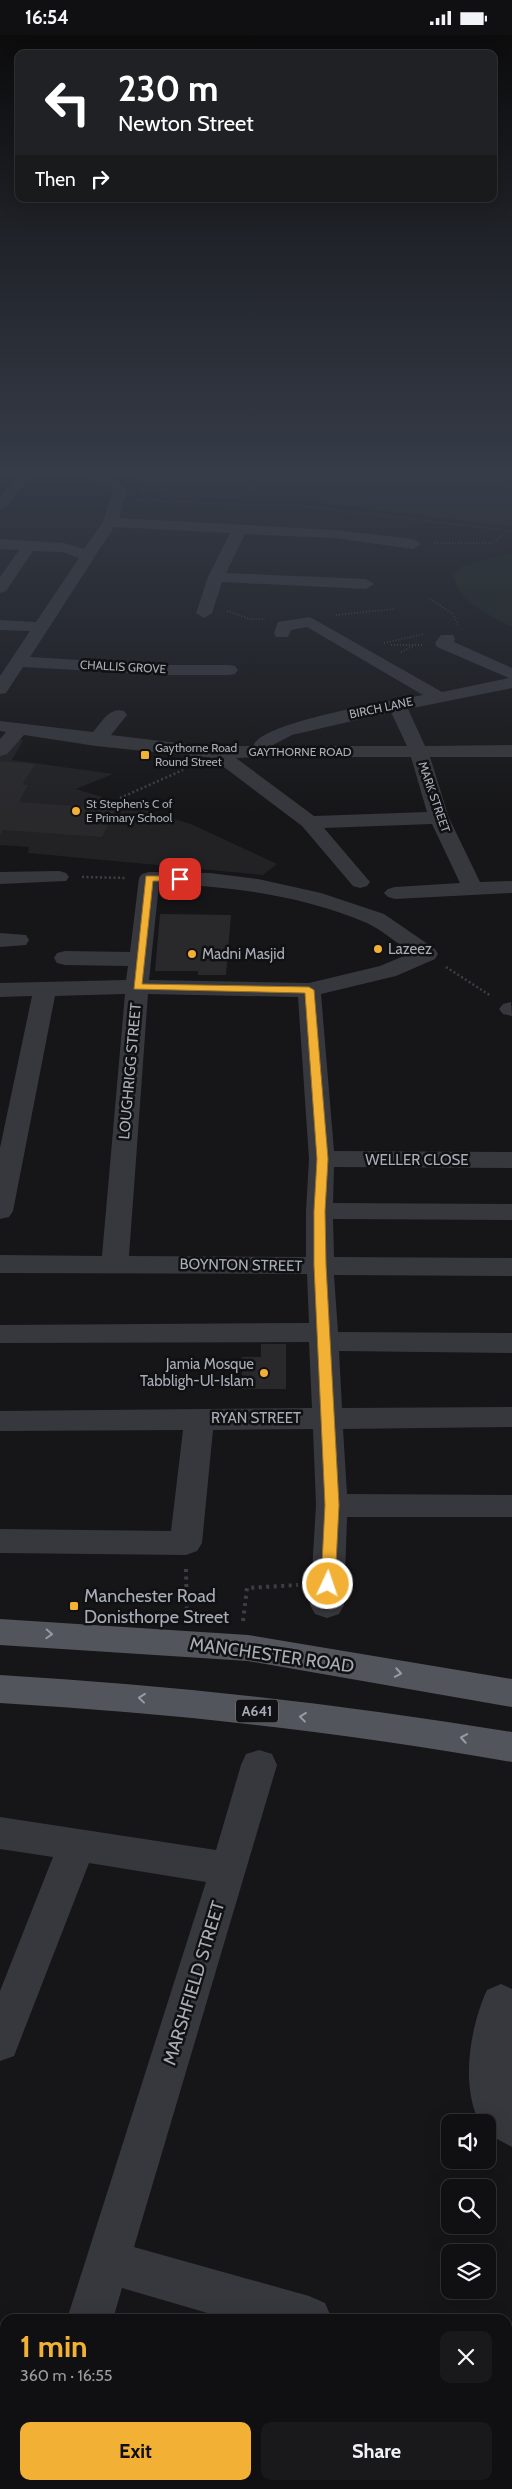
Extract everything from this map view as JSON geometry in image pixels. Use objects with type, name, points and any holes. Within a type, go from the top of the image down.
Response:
[{"type":"main road","name":"MANCHESTER ROAD","points":[[0,1633],[241,1647],[512,1693]]},
{"type":"main road","name":"A641","points":[[0,1689],[97,1693],[442,1735],[512,1747]]},
{"type":"street","points":[[0,689],[65,587]]},
{"type":"street","points":[[204,613],[213,587]]},
{"type":"street","points":[[282,633],[284,626],[328,620]]},
{"type":"street","points":[[310,623],[438,697]]},
{"type":"street","points":[[0,625],[38,627]]},
{"type":"street","points":[[445,641],[512,674]]},
{"type":"street","name":"CHALLIS GROVE","points":[[17,661],[165,670],[229,670]]},
{"type":"street","name":"BIRCH LANE","points":[[260,752],[263,743],[286,731],[396,705],[512,683]]},
{"type":"street","name":"MARK STREET","points":[[396,705],[419,752],[439,818],[473,889]]},
{"type":"street","points":[[96,740],[118,715]]},
{"type":"street","name":"GAYTHORNE ROAD","points":[[0,726],[96,740],[218,753],[506,751]]},
{"type":"street","points":[[0,750],[19,729]]},
{"type":"street","points":[[506,751],[512,773]]},
{"type":"street","points":[[218,753],[309,822],[360,882]]},
{"type":"street","points":[[309,822],[439,818]]},
{"type":"street","points":[[0,878],[30,872],[59,877]]},
{"type":"street","points":[[149,878],[210,879],[258,885],[313,898],[376,919],[427,954]]},
{"type":"street","name":"LOUGHRIGG STREET","points":[[115,1263],[137,987],[149,878]]},
{"type":"street","points":[[395,893],[512,887]]},
{"type":"street","points":[[0,990],[137,987],[309,990],[388,971],[427,954]]},
{"type":"street","points":[[65,958],[140,959]]},
{"type":"street","points":[[0,1211],[45,989]]},
{"type":"street","points":[[309,990],[322,1159],[319,1211],[320,1265],[326,1418],[332,1505],[327,1594]]},
{"type":"street","name":"WELLER CLOSE","points":[[322,1159],[512,1160]]},
{"type":"street","points":[[319,1211],[512,1212]]},
{"type":"street","name":"BOYNTON STREET","points":[[0,1265],[115,1263],[512,1267]]},
{"type":"street","points":[[0,1334],[324,1337],[512,1343]]},
{"type":"street","name":"RYAN STREET","points":[[0,1421],[512,1417]]},
{"type":"street","points":[[0,1541],[186,1543],[199,1419]]},
{"type":"street","points":[[332,1505],[512,1507]]},
{"type":"street","name":"MARSHFIELD STREET","points":[[92,2314],[229,1869],[259,1765]]},
{"type":"street","points":[[0,1833],[229,1869]]},
{"type":"street","points":[[0,2042],[77,1844]]},
{"type":"street","points":[[501,2003],[488,2084],[493,2110],[512,2126]]},
{"type":"street","points":[[108,2262],[291,2314]]},
{"type":"path","points":[[430,599],[457,618],[458,624],[445,641],[414,645],[377,645],[421,633],[445,641]]},
{"type":"path","points":[[120,798],[218,753]]},
{"type":"path","points":[[59,877],[149,878]]},
{"type":"path","points":[[427,954],[511,1009]]},
{"type":"path","points":[[241,1647],[247,1588],[327,1594]]},
{"type":"shaded area","points":[[458,587],[512,587],[512,627],[475,607]]},
{"type":"shaded area","name":"St Stephen's C of E Primary School","points":[[0,737],[23,740],[12,760],[113,774],[76,789],[191,824],[277,864],[263,875],[28,853],[29,847],[0,845]]},
{"type":"building","points":[[0,761],[35,764],[22,785],[28,785],[19,802],[116,809],[102,837],[3,830],[0,835]]},
{"type":"building","name":"Madni Masjid","points":[[160,914],[231,915],[226,975],[198,975],[198,971],[155,971]]},
{"type":"building","name":"Jamia Mosque Tabbligh-Ul-Islam","points":[[261,1344],[286,1344],[286,1389],[242,1389],[242,1357],[261,1357]]},
{"type":"place","name":"Gaythorne Road Round Street","points":[[145,755]]},
{"type":"place","name":"St Stephen's C of E Primary School","points":[[76,811]]},
{"type":"place","name":"Lazeez","points":[[378,949]]},
{"type":"place","name":"Madni Masjid","points":[[192,954]]},
{"type":"place","name":"Jamia Mosque Tabbligh-Ul-Islam","points":[[264,1373]]},
{"type":"place","name":"Manchester Road Donisthorpe Street","points":[[74,1606]]},
{"type":"route","points":[[180,879],[149,878],[137,987],[309,990],[322,1159],[319,1211],[320,1265],[326,1418],[332,1505],[328,1584]]}]
